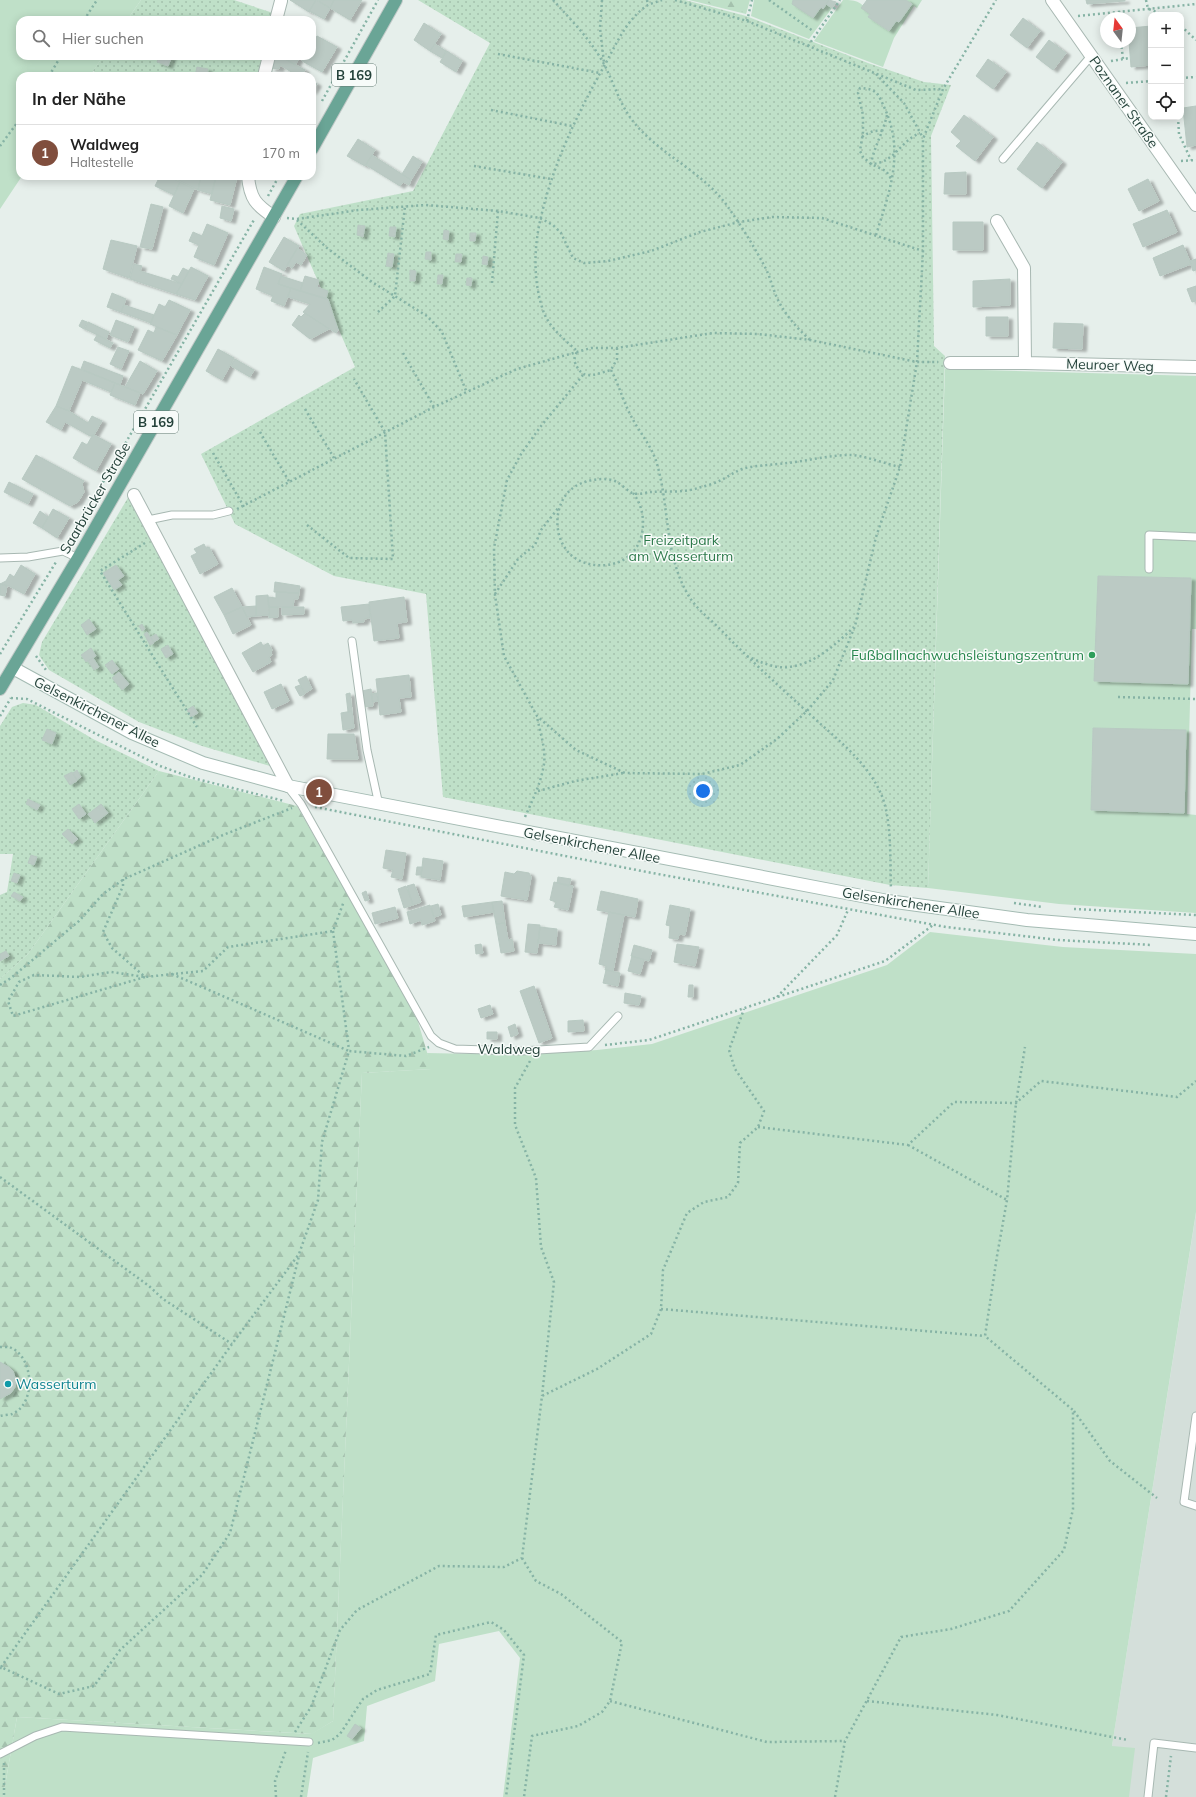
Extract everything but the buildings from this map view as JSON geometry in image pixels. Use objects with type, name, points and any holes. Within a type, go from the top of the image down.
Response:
[{"type":"main road","name":"B 169","points":[[316,142],[396,0]]},
{"type":"main road","name":"Poznaner Straße","points":[[1052,0],[1196,205]]},
{"type":"main road","points":[[277,16],[280,1]]},
{"type":"main road","points":[[265,72],[268,60]]},
{"type":"main road","points":[[249,180],[254,200],[261,208],[279,217]]},
{"type":"main road","name":"Saarbrücker Straße","points":[[0,689],[279,217],[295,180]]},
{"type":"main road","points":[[996,221],[1024,268],[1024,362]]},
{"type":"main road","name":"Meuroer Weg","points":[[950,363],[1024,362],[1196,367]]},
{"type":"main road","points":[[134,496],[288,786]]},
{"type":"main road","name":"Gelsenkirchener Allee","points":[[13,668],[132,733],[203,763],[288,786],[379,805],[888,901],[1027,920],[1196,934]]},
{"type":"lane","points":[[1003,159],[1094,59]]},
{"type":"lane","points":[[148,520],[172,515],[213,515],[229,511]]},
{"type":"lane","points":[[1149,569],[1149,535],[1196,537]]},
{"type":"lane","points":[[0,558],[28,557],[63,551],[78,558]]},
{"type":"lane","points":[[352,640],[366,750],[379,805]]},
{"type":"lane","points":[[288,786],[301,804],[432,1036],[439,1043]]},
{"type":"lane","points":[[589,1047],[618,1016]]},
{"type":"lane","name":"Waldweg","points":[[439,1043],[455,1049],[522,1051],[589,1047]]},
{"type":"lane","points":[[1196,1416],[1184,1502],[1196,1506]]},
{"type":"lane","points":[[2,1753],[35,1736],[62,1727],[309,1742]]},
{"type":"lane","points":[[1148,1797],[1154,1743],[1196,1748]]},
{"type":"path","points":[[87,16],[97,0]]},
{"type":"path","points":[[322,102],[378,0]]},
{"type":"path","points":[[553,0],[582,30],[604,65],[622,104],[632,120],[661,150],[708,185],[725,202],[739,222],[767,271],[778,301],[791,322],[810,340]]},
{"type":"path","points":[[602,0],[600,28],[604,65]]},
{"type":"path","points":[[647,0],[648,5]]},
{"type":"path","points":[[578,351],[555,330],[547,320],[542,307],[536,276],[536,251],[540,218],[551,179],[572,126],[604,65],[623,32],[648,5],[662,0]]},
{"type":"path","points":[[675,0],[747,21],[916,90],[943,89]]},
{"type":"path","points":[[747,21],[752,0]]},
{"type":"path","points":[[768,0],[813,31]]},
{"type":"path","points":[[808,46],[840,0]]},
{"type":"path","points":[[538,791],[575,781],[625,773],[702,774],[740,764],[777,739],[807,711],[833,680],[855,626],[876,537],[900,467],[917,362],[923,251],[923,139],[943,89],[996,0]]},
{"type":"path","points":[[1146,0],[1148,9]]},
{"type":"path","points":[[1064,17],[1196,4]]},
{"type":"path","points":[[1148,9],[1156,12]]},
{"type":"path","points":[[1184,29],[1196,40]]},
{"type":"path","points":[[1122,48],[1123,59]]},
{"type":"path","points":[[498,54],[600,73]]},
{"type":"path","points":[[1094,59],[1130,58]]},
{"type":"path","points":[[51,72],[59,60]]},
{"type":"path","points":[[874,72],[904,103],[923,139]]},
{"type":"path","points":[[1184,78],[1196,77]]},
{"type":"path","points":[[1111,84],[1148,81]]},
{"type":"path","points":[[876,236],[892,180],[895,152],[893,132],[878,93],[870,88],[860,88],[858,93],[863,115],[860,152],[862,157],[870,164],[886,171],[892,180]]},
{"type":"path","points":[[491,110],[572,126]]},
{"type":"path","points":[[870,164],[872,154],[884,131],[887,114]]},
{"type":"path","points":[[1178,120],[1179,134],[1191,160]]},
{"type":"path","points":[[0,146],[16,124]]},
{"type":"path","points":[[862,137],[869,132],[876,130],[884,131]]},
{"type":"path","points":[[870,164],[882,164],[913,136],[920,133]]},
{"type":"path","points":[[474,166],[551,179]]},
{"type":"path","points":[[0,654],[101,487],[278,180]]},
{"type":"path","points":[[279,217],[297,219],[359,210],[426,204],[498,211],[540,218],[554,225],[561,233],[572,258],[584,263],[608,261],[651,251],[700,232],[739,222],[772,217],[822,218],[923,251]]},
{"type":"path","points":[[378,312],[395,296],[405,206]]},
{"type":"path","points":[[492,283],[498,211]]},
{"type":"path","points":[[297,219],[327,248],[372,282],[427,316],[442,332],[467,393]]},
{"type":"path","points":[[229,511],[244,507],[334,458],[434,407],[517,369],[591,348],[617,348],[713,333],[758,334],[810,340],[917,362],[950,363]]},
{"type":"path","points":[[578,351],[574,360],[578,371],[583,374],[595,374],[611,370],[617,359],[617,348]]},
{"type":"path","points":[[403,353],[434,407]]},
{"type":"path","points":[[611,370],[630,416],[650,447],[657,463],[663,491],[672,553],[678,574],[691,599],[745,655],[807,711],[859,761],[875,782],[882,795],[888,831],[891,889]]},
{"type":"path","points":[[525,817],[538,791],[544,763],[543,748],[537,716],[504,656],[495,595],[494,548],[507,480],[521,454],[537,431],[583,374]]},
{"type":"path","points":[[307,525],[349,558],[393,559],[385,432],[354,379]]},
{"type":"path","points":[[305,409],[334,458]]},
{"type":"path","points":[[260,432],[290,483]]},
{"type":"path","points":[[214,453],[244,507]]},
{"type":"path","points":[[633,493],[696,489],[720,481],[743,469],[851,455],[900,467]]},
{"type":"path","points":[[495,595],[518,559],[535,545],[541,530],[571,490],[581,483],[595,479],[607,479],[616,481],[633,493],[640,504],[643,516],[643,530],[638,543],[630,555],[619,562],[605,565],[591,565],[578,560],[568,552],[561,541],[557,530],[557,516],[561,504]]},
{"type":"path","points":[[156,536],[100,571],[197,727]]},
{"type":"path","points":[[745,655],[766,664],[788,668],[815,658],[836,644],[855,626]]},
{"type":"path","points":[[36,656],[47,672]]},
{"type":"path","points":[[1118,697],[1196,699]]},
{"type":"path","points":[[0,716],[1,711],[11,698]]},
{"type":"path","points":[[537,716],[576,750],[625,773]]},
{"type":"path","points":[[0,984],[11,978],[74,926],[103,894],[124,879],[223,834],[301,804]]},
{"type":"path","points":[[517,815],[533,818]]},
{"type":"path","points":[[124,879],[123,886],[103,932],[112,948],[145,977]]},
{"type":"path","points":[[299,1254],[232,1344],[1,1668],[59,1694],[94,1686],[120,1650],[202,1575],[230,1533],[299,1254],[318,1200],[322,1142],[349,1051],[333,931],[349,888]]},
{"type":"path","points":[[883,888],[899,890]]},
{"type":"path","points":[[1008,903],[1046,907]]},
{"type":"path","points":[[1068,909],[1196,915]]},
{"type":"path","points":[[776,998],[837,935],[848,910]]},
{"type":"path","points":[[589,1047],[649,1040],[885,961],[933,925]]},
{"type":"path","points":[[145,977],[111,972],[80,977],[34,975],[19,982],[8,1001],[13,1016],[145,977],[204,971],[228,947],[333,931]]},
{"type":"path","points":[[171,974],[349,1051],[406,1056],[439,1043]]},
{"type":"path","points":[[542,1396],[597,1369],[651,1334],[661,1309],[663,1270],[687,1213],[704,1202],[728,1197],[738,1183],[740,1143],[758,1127],[764,1111],[735,1069],[729,1050],[744,1009]]},
{"type":"path","points":[[985,1336],[1007,1200],[1016,1103],[1025,1047]]},
{"type":"path","points":[[524,1797],[532,1736],[578,1726],[602,1712],[610,1701],[622,1642],[561,1594],[536,1581],[522,1558],[542,1396],[554,1282],[541,1248],[536,1178],[515,1125],[515,1088],[535,1050]]},
{"type":"path","points":[[908,1145],[954,1102],[1016,1103],[1041,1081],[1177,1097],[1196,1081]]},
{"type":"path","points":[[758,1127],[908,1145],[1007,1200]]},
{"type":"path","points":[[0,1177],[149,1286],[163,1299],[232,1344]]},
{"type":"path","points":[[661,1309],[985,1336],[1073,1410],[1110,1461],[1157,1498]]},
{"type":"path","points":[[0,1347],[10,1348],[23,1358],[28,1368],[30,1389],[24,1403],[13,1414],[0,1416]]},
{"type":"path","points":[[835,1797],[845,1741],[901,1637],[951,1628],[1009,1611],[1064,1550],[1073,1509],[1073,1410]]},
{"type":"path","points":[[276,1797],[275,1781],[289,1740],[311,1707],[340,1630],[357,1610],[439,1566],[504,1567],[522,1558]]},
{"type":"path","points":[[300,1797],[309,1742],[319,1743],[332,1740],[340,1734],[363,1699],[377,1690],[430,1674],[436,1635],[491,1622],[504,1630],[524,1655],[506,1797]]},
{"type":"path","points":[[610,1701],[767,1742],[845,1741]]},
{"type":"path","points":[[867,1701],[997,1714],[1128,1740]]},
{"type":"path","points":[[2,1753],[4,1797]]},
{"type":"path","points":[[1166,1797],[1172,1754]]},
{"type":"shaded area","points":[[1196,1213],[1196,1797],[1129,1797],[1112,1746]]},
{"type":"green space","points":[[0,0],[141,0],[130,16],[16,16],[16,60],[100,60],[93,72],[16,72],[16,180],[19,180],[0,209]]},
{"type":"green space","points":[[141,0],[234,0],[273,13],[273,16],[130,16]]},
{"type":"green space","name":"Freizeitpark am Wasserturm","points":[[418,0],[685,0],[746,16],[868,63],[924,82],[951,85],[931,136],[934,346],[945,356],[928,888],[890,885],[443,797],[426,594],[334,576],[235,524],[201,454],[355,367],[294,226],[300,214],[413,191],[490,43]]},
{"type":"green space","points":[[689,0],[750,0],[746,14]]},
{"type":"green space","points":[[697,0],[749,0],[746,13]]},
{"type":"green space","points":[[754,0],[793,0],[823,9],[826,4],[832,8],[809,39],[751,16]]},
{"type":"green space","points":[[843,0],[859,2],[870,14],[868,17],[889,31],[896,21],[899,22],[911,4],[906,0],[922,0],[917,8],[914,6],[894,38],[883,67],[814,41]]},
{"type":"green space","points":[[100,60],[262,60],[259,72],[93,71]]},
{"type":"green space","points":[[945,369],[1196,376],[1196,629],[1192,629],[1187,814],[1196,815],[1196,913],[1059,904],[928,888]],"holes":[[[1098,576],[1191,578],[1188,684],[1095,681]],[[1093,728],[1186,731],[1184,813],[1091,810]]]},
{"type":"green space","points":[[129,496],[270,766],[202,746],[139,722],[49,670],[39,655],[42,642]]},
{"type":"green space","points":[[23,703],[36,705],[93,739],[159,771],[28,954],[0,979],[0,895],[7,892],[13,854],[0,854],[0,726],[12,707]]},
{"type":"green space","points":[[159,771],[297,806],[416,1015],[432,1069],[362,1073],[333,1721],[312,1734],[17,1717],[3,1797],[0,1797],[0,979],[28,954]]},
{"type":"green space","points":[[930,932],[1063,947],[1196,954],[1196,1212],[1112,1746],[1135,1748],[1129,1797],[503,1797],[520,1658],[499,1631],[439,1644],[435,1681],[367,1706],[364,1741],[313,1758],[307,1797],[3,1797],[17,1717],[311,1734],[333,1721],[362,1073],[431,1069],[427,1053],[517,1055],[597,1050],[652,1044],[887,965]]},
{"type":"place","name":"Fußballnachwuchsleistungszentrum","points":[[1092,655]]},
{"type":"place","name":"Waldweg","points":[[319,792]]},
{"type":"place","name":"Wasserturm","points":[[8,1384]]}]
